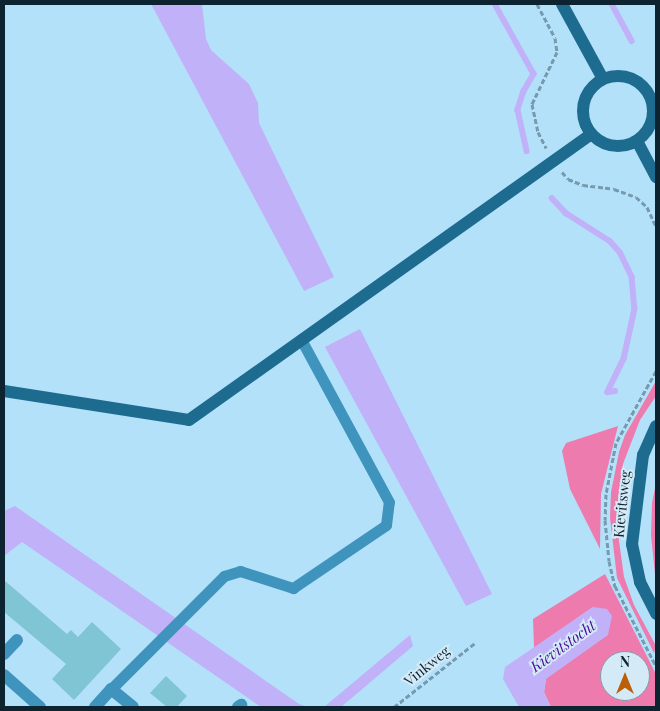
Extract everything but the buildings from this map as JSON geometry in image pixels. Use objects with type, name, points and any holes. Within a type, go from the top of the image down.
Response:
[{"type":"street","points":[[562,4],[603,79]]},
{"type":"street","points":[[624,76],[643,86],[649,94],[653,115],[648,130],[637,141],[618,146],[598,141],[585,124],[583,103],[594,84],[603,79],[624,76]]},
{"type":"street","points":[[4,391],[189,420],[591,134]]},
{"type":"street","points":[[637,141],[656,177]]},
{"type":"street","name":"Kievitsweg","points":[[656,426],[642,455],[632,544],[640,582],[656,614]]},
{"type":"street","points":[[4,654],[17,640]]},
{"type":"street","points":[[4,675],[40,707]]},
{"type":"street","points":[[95,707],[112,689],[133,707]]},
{"type":"lane","points":[[112,689],[189,610],[231,572],[240,571],[293,588],[386,525],[390,502],[301,339]]},
{"type":"path","points":[[537,4],[555,38]]},
{"type":"path","points":[[647,207],[656,226]]},
{"type":"path","name":"Vinkweg","points":[[394,707],[475,643]]},
{"type":"shaded area","points":[[656,381],[656,396],[640,420],[623,464],[616,519],[624,577],[634,605],[656,646],[654,653],[617,578],[610,518],[611,492],[619,452],[625,435]]},
{"type":"shaded area","points":[[618,426],[601,494],[600,549],[570,489],[562,451],[566,443]]},
{"type":"shaded area","points":[[656,483],[656,584],[651,535],[652,503]]},
{"type":"shaded area","points":[[605,574],[644,651],[600,651],[600,701],[650,701],[650,662],[656,674],[656,707],[551,707],[544,692],[546,679],[593,607],[534,648],[533,619]]},
{"type":"water","points":[[151,4],[202,4],[206,39],[211,50],[249,84],[258,103],[259,123],[334,277],[304,291]]},
{"type":"water","points":[[360,329],[492,594],[466,606],[325,347]]},
{"type":"water","points":[[15,506],[299,704],[308,707],[261,707],[22,542],[4,556],[4,511]]},
{"type":"water","name":"Kievitstocht","points":[[593,607],[607,609],[612,616],[608,635],[546,679],[544,692],[551,707],[519,707],[503,679],[505,667]]},
{"type":"water","points":[[410,635],[413,646],[341,707],[324,707]]},
{"type":"waterway","points":[[495,4],[534,74],[524,91],[518,110],[527,151]]},
{"type":"waterway","points":[[612,4],[632,41]]},
{"type":"waterway","points":[[552,198],[566,213],[610,241],[620,252],[632,277],[635,309],[624,359],[608,392],[615,391]]}]
